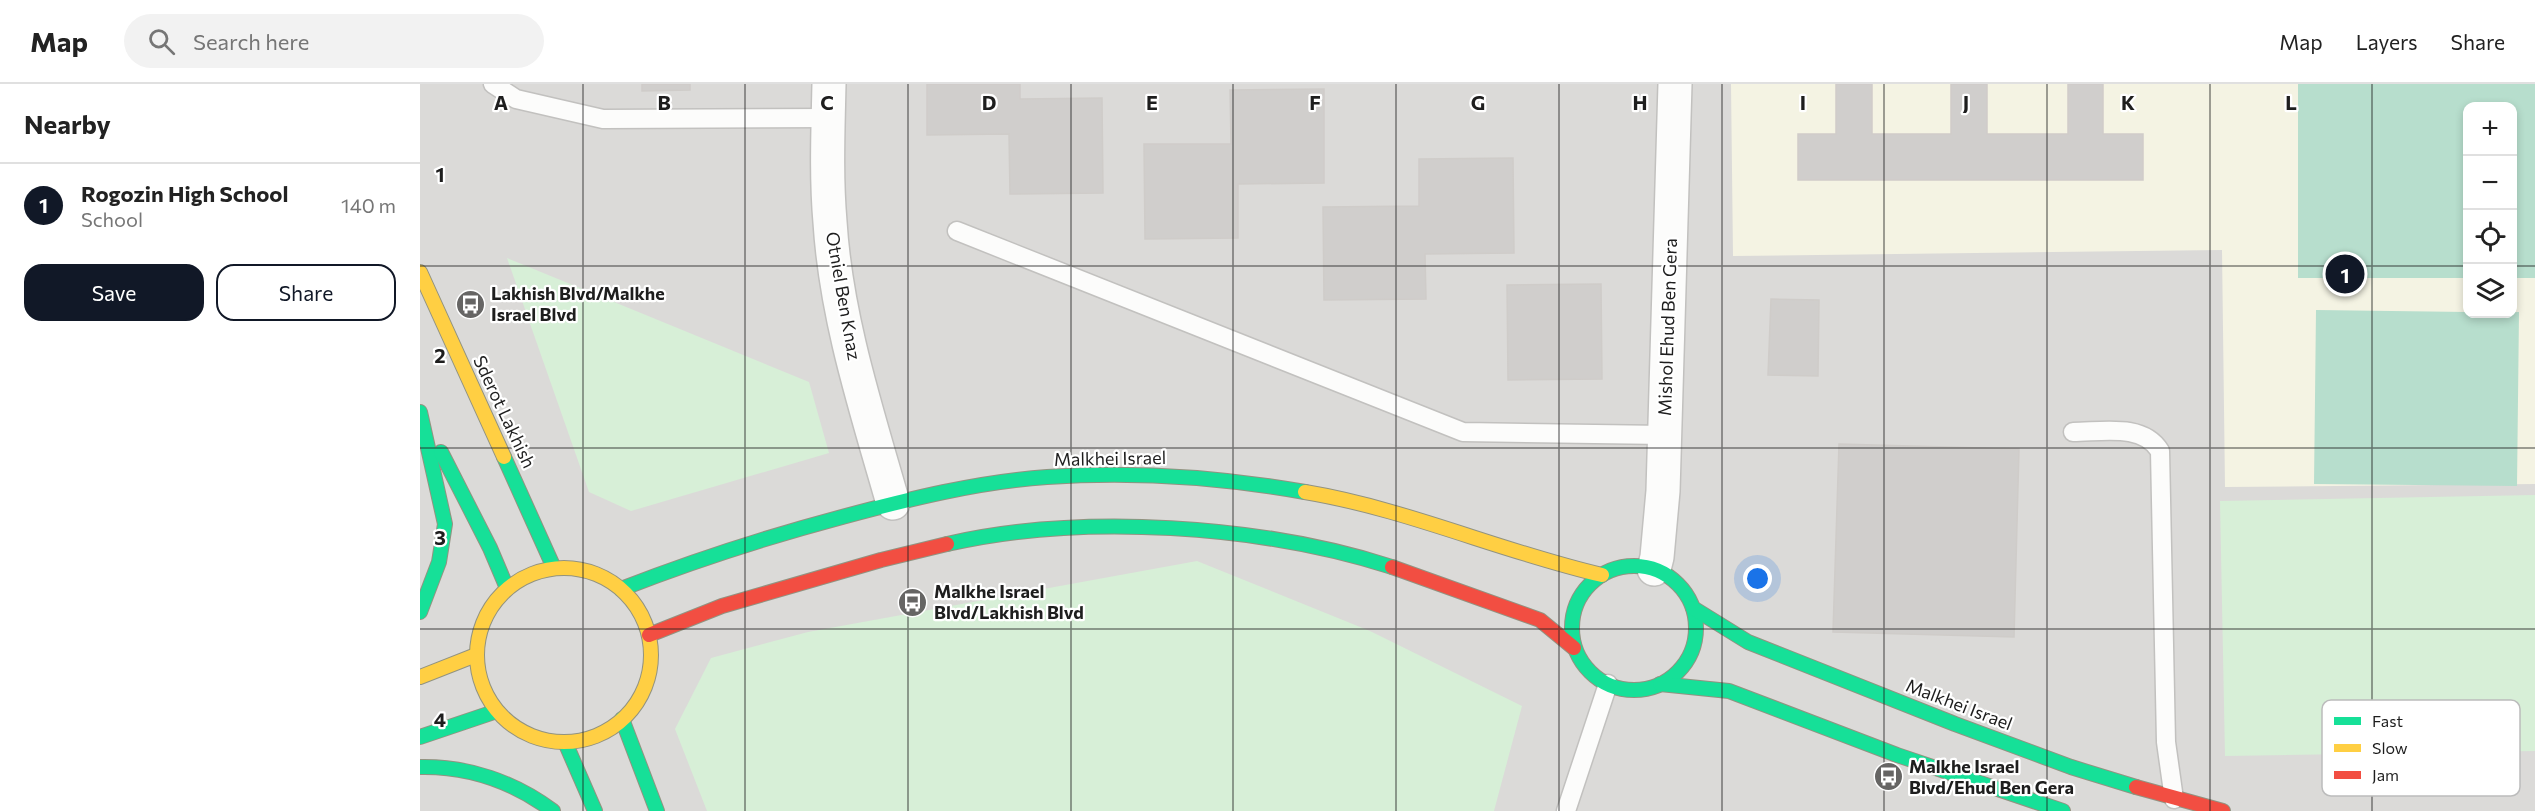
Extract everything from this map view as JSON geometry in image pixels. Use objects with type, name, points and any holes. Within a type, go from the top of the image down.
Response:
[{"type":"street","name":"Otniel Ben Knaz","points":[[829,84],[827,152],[830,223],[840,301],[861,391],[893,503]]},
{"type":"street","name":"Mishol Ehud Ben Gera","points":[[1654,569],[1658,556],[1665,435],[1675,84]]},
{"type":"street","name":"Sderot Lakhish","points":[[420,272],[554,568]]},
{"type":"street","points":[[420,412],[490,548],[507,588]]},
{"type":"street","points":[[420,412],[445,524],[439,562],[420,612]]},
{"type":"street","name":"Malkhei Israel","points":[[621,589],[745,544],[893,503],[935,493],[1002,482],[1075,475],[1157,474],[1245,483],[1331,496],[1415,518],[1564,568],[1602,575]]},
{"type":"street","points":[[649,635],[722,606],[881,560],[962,542],[1047,530],[1107,528],[1178,529],[1250,536],[1352,554],[1430,579],[1540,620],[1574,648]]},
{"type":"street","points":[[1637,566],[1654,569],[1671,579],[1684,592],[1693,608],[1696,626],[1694,643],[1687,660],[1675,674],[1660,684],[1643,689],[1625,689],[1608,684],[1582,663],[1574,648],[1571,627],[1575,606],[1586,588],[1602,575],[1618,567],[1637,566]]},
{"type":"street","points":[[554,568],[572,568],[607,579],[621,589],[639,610],[649,635],[651,666],[642,695],[622,719],[602,733],[578,741],[550,741],[528,734],[508,722],[498,711],[482,685],[476,655],[482,625],[496,599],[507,588],[537,572],[554,568]]},
{"type":"street","name":"Malkhei Israel","points":[[1693,608],[1748,642],[2071,767],[2174,799],[2223,811]]},
{"type":"street","points":[[420,677],[476,655]]},
{"type":"street","points":[[1660,684],[1729,691],[1897,755],[2063,811]]},
{"type":"street","points":[[420,737],[498,711]]},
{"type":"street","points":[[622,719],[657,811]]},
{"type":"street","points":[[565,742],[595,811]]},
{"type":"street","points":[[420,767],[462,770],[503,783],[539,799],[553,811]]},
{"type":"lane","points":[[493,84],[516,99],[603,119],[829,118]]},
{"type":"lane","points":[[957,231],[1463,432],[1665,435]]},
{"type":"lane","points":[[2073,432],[2135,432],[2146,435],[2160,451],[2166,742],[2174,799]]},
{"type":"lane","points":[[1566,811],[1608,684]]},
{"type":"shaded area","points":[[420,84],[2535,84],[2535,811],[420,811]]},
{"type":"shaded area","points":[[1731,84],[2535,84],[2535,484],[2225,487],[2222,250],[1733,256]]},
{"type":"green space","points":[[2298,84],[2535,84],[2535,278],[2517,278],[2517,102],[2463,102],[2463,278],[2298,278]]},
{"type":"green space","points":[[507,258],[809,382],[829,453],[631,511],[589,492]]},
{"type":"green space","points":[[2316,310],[2463,312],[2463,318],[2517,318],[2517,312],[2519,312],[2517,486],[2314,484]]},
{"type":"green space","points":[[2535,495],[2535,751],[2520,751],[2520,700],[2322,700],[2322,754],[2225,756],[2220,501]]},
{"type":"green space","points":[[1197,561],[1370,631],[1522,706],[1494,811],[707,811],[675,729],[711,658],[808,632]]},
{"type":"building","points":[[642,84],[690,84],[690,90],[642,91]]},
{"type":"building","points":[[927,84],[1020,84],[1020,99],[1102,98],[1103,193],[1010,194],[1009,134],[927,135]]},
{"type":"building","points":[[1836,84],[1872,84],[1872,134],[1951,134],[1951,84],[1987,84],[1987,134],[2068,134],[2068,84],[2103,84],[2103,134],[2143,134],[2143,180],[1798,180],[1798,134],[1836,134]]},
{"type":"building","points":[[1324,89],[1324,183],[1238,184],[1238,238],[1145,239],[1144,144],[1231,144],[1230,90]]},
{"type":"building","points":[[1513,158],[1514,253],[1425,254],[1426,299],[1324,300],[1323,207],[1419,206],[1419,159]]},
{"type":"building","points":[[1601,284],[1602,379],[1508,380],[1507,285]]},
{"type":"building","points":[[1771,299],[1819,300],[1818,376],[1768,375]]},
{"type":"building","points":[[1839,444],[2019,449],[2014,637],[1833,632]]},
{"type":"traffic: fast","points":[[420,412],[445,524],[439,562],[420,612]]},
{"type":"traffic: fast","points":[[441,452],[490,548],[507,588]]},
{"type":"traffic: fast","points":[[504,457],[554,568]]},
{"type":"traffic: fast","points":[[621,589],[758,541],[867,510],[969,487],[1021,479],[1079,475],[1144,475],[1241,482],[1305,492]]},
{"type":"traffic: fast","points":[[947,544],[1000,534],[1055,529],[1171,528],[1286,541],[1392,567]]},
{"type":"traffic: fast","points":[[1634,566],[1658,571],[1678,584],[1691,604],[1696,628],[1691,652],[1678,672],[1658,685],[1634,690],[1610,685],[1590,672],[1577,652],[1572,628],[1577,604],[1590,584],[1610,571],[1634,566]]},
{"type":"traffic: fast","points":[[1693,608],[1748,642],[1955,724],[2071,767],[2136,787]]},
{"type":"traffic: fast","points":[[1660,684],[1729,691],[1897,755],[2063,811]]},
{"type":"traffic: fast","points":[[420,737],[497,711]]},
{"type":"traffic: fast","points":[[622,719],[657,811]]},
{"type":"traffic: fast","points":[[565,742],[595,811]]},
{"type":"traffic: fast","points":[[420,767],[456,769],[490,778],[523,792],[553,811]]},
{"type":"traffic: slow","points":[[420,272],[504,457]]},
{"type":"traffic: slow","points":[[1305,492],[1380,509],[1528,555],[1602,575]]},
{"type":"traffic: slow","points":[[564,568],[581,569],[597,574],[626,593],[645,622],[650,638],[651,655],[650,672],[645,688],[626,717],[597,736],[581,741],[564,742],[547,741],[531,736],[502,717],[483,688],[478,672],[477,655],[478,638],[483,622],[502,593],[531,574],[547,569],[564,568]]},
{"type":"traffic: slow","points":[[420,677],[476,655]]},
{"type":"traffic: jam","points":[[649,635],[722,606],[881,560],[947,544]]},
{"type":"traffic: jam","points":[[1392,567],[1540,620],[1574,648]]},
{"type":"traffic: jam","points":[[2136,787],[2223,811]]},
{"type":"place","name":"Rogozin High School","points":[[2345,274]]},
{"type":"place","name":"Lakhish Blvd/Malkhe Israel Blvd","points":[[470,304]]},
{"type":"place","name":"Malkhe Israel Blvd/Lakhish Blvd","points":[[913,602]]},
{"type":"place","name":"Malkhe Israel Blvd/Ehud Ben Gera","points":[[1888,777]]}]
